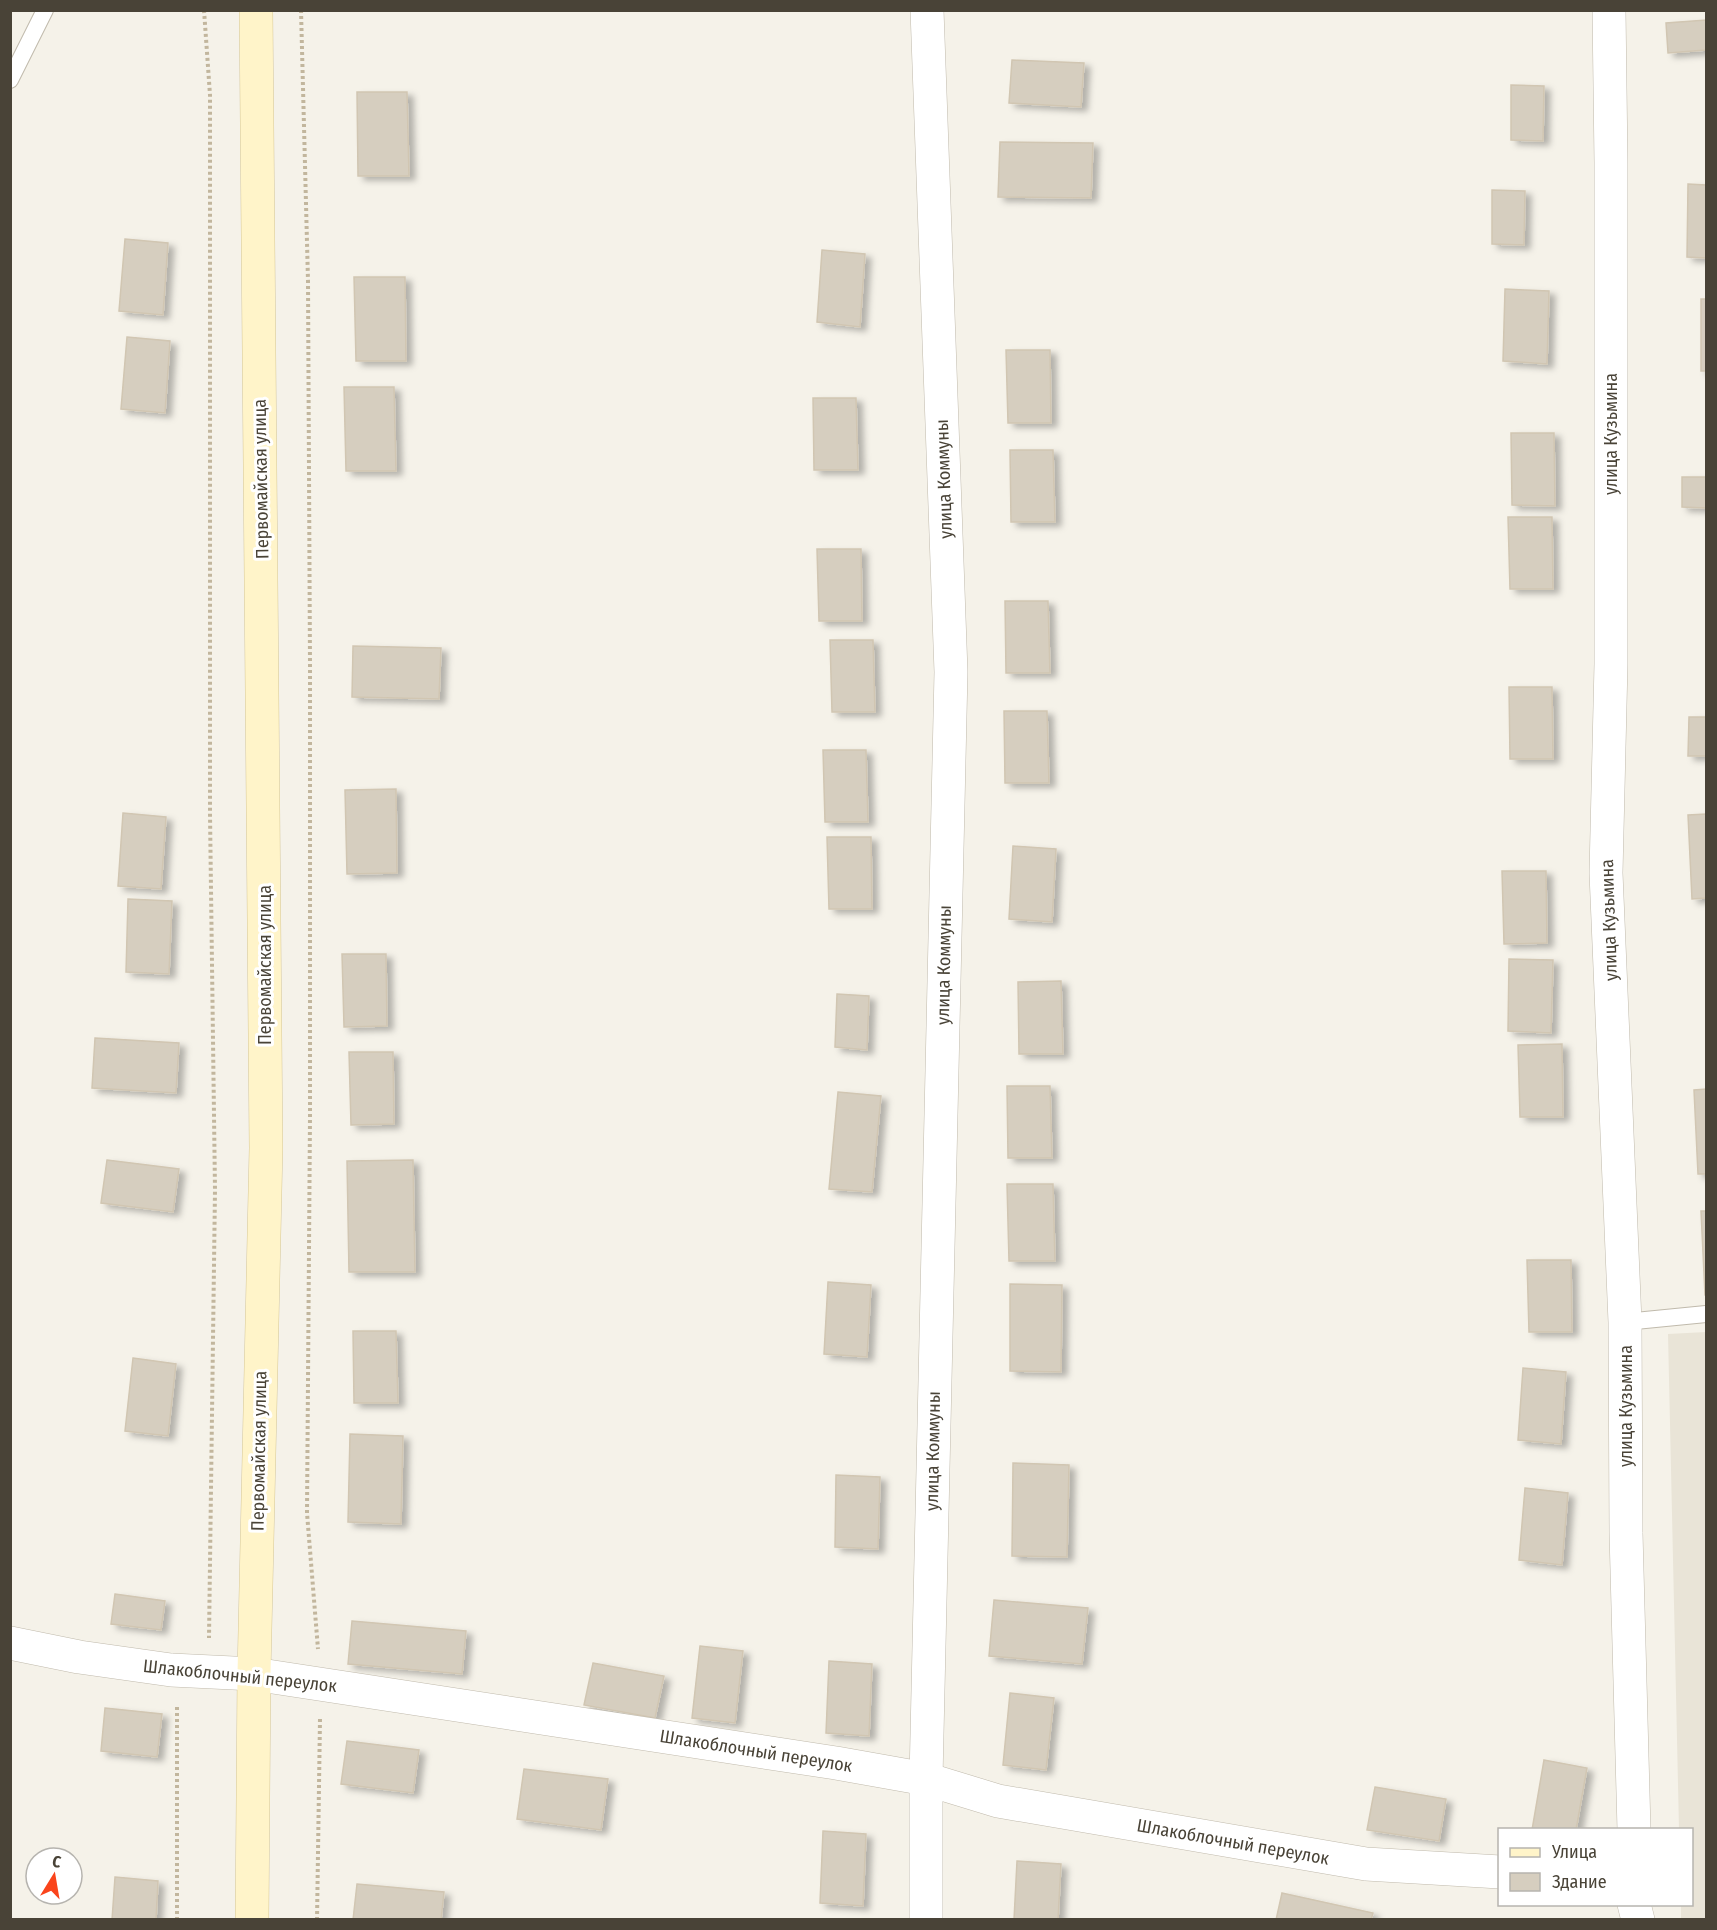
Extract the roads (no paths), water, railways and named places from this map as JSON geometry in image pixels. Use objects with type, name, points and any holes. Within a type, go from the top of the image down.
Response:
[{"type":"main road","name":"Первомайская улица","points":[[252,1920],[254,1674],[266,1148],[256,10]]},
{"type":"street","name":"улица Коммуны","points":[[926,1920],[926,1779],[951,672],[927,10]]},
{"type":"street","name":"улица Кузьмина","points":[[1609,10],[1611,652],[1606,873],[1625,1322],[1626,1533],[1634,1828]]},
{"type":"street","name":"Шлакоблочный переулок","points":[[10,1643],[79,1657],[171,1670],[254,1674],[836,1763],[926,1779],[998,1801],[1366,1864],[1498,1872]]},
{"type":"lane","points":[[10,80],[45,10]]},
{"type":"lane","points":[[1625,1322],[1707,1314]]}]
